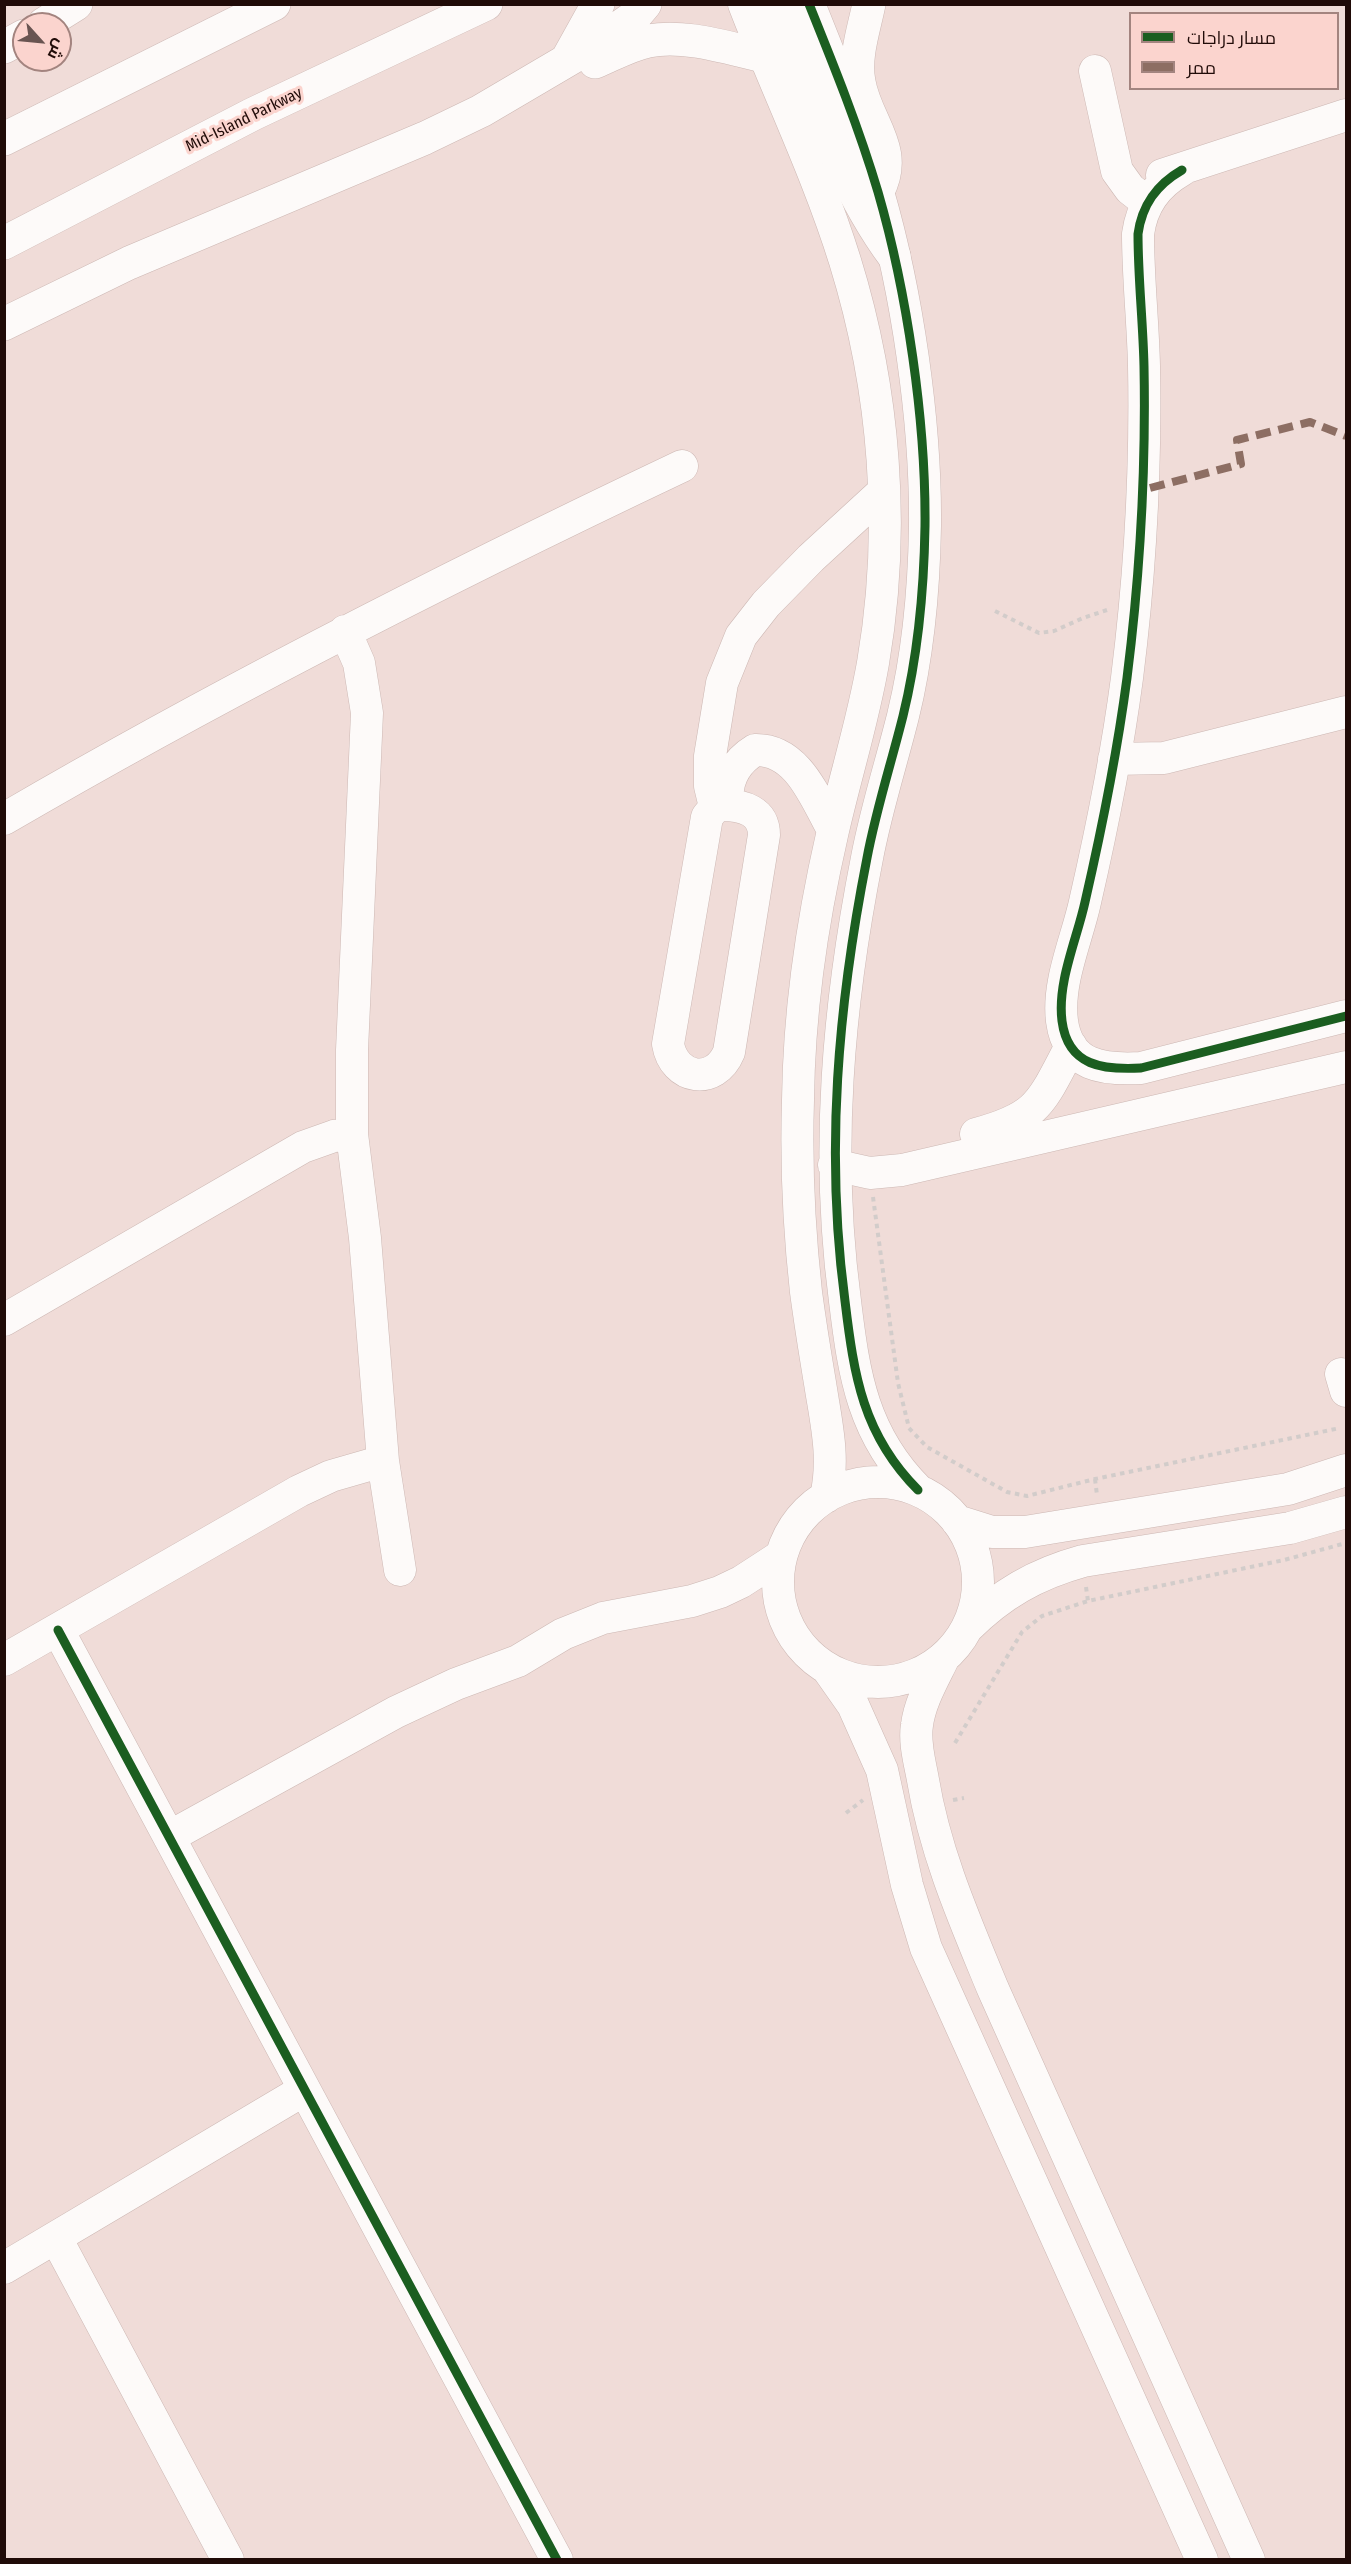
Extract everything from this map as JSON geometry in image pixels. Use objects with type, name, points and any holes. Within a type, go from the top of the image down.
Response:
[{"type":"main road","points":[[63,12],[76,4]]},
{"type":"main road","points":[[4,139],[274,4]]},
{"type":"main road","name":"Mid-Island Parkway","points":[[4,243],[253,114],[486,4]]},
{"type":"main road","points":[[553,67],[598,4]]},
{"type":"main road","points":[[4,324],[129,263],[425,138],[481,111],[600,41],[634,17],[645,4]]},
{"type":"main road","points":[[778,4],[844,173],[867,217],[894,256]]},
{"type":"main road","points":[[869,4],[858,71],[861,92],[885,151],[886,170],[878,191]]},
{"type":"main road","points":[[553,67],[560,76],[571,74],[634,45],[662,39],[699,42],[764,56]]},
{"type":"street","points":[[744,4],[828,211],[858,307],[876,398],[884,491],[883,574],[873,665],[833,830],[817,910],[802,1020],[798,1104],[799,1174],[806,1293],[831,1449],[826,1497]]},
{"type":"street","points":[[809,4],[839,80],[878,191],[894,256],[920,424],[924,480],[923,571],[913,665],[903,714],[867,855],[855,924],[838,1062],[834,1169],[843,1286],[851,1342],[866,1410],[881,1445],[918,1490]]},
{"type":"street","points":[[1095,71],[1113,160],[1123,181],[1139,196]]},
{"type":"street","points":[[1138,248],[1131,227],[1131,216],[1139,196],[1157,177],[1347,115]]},
{"type":"street","points":[[1182,170],[1170,177],[1151,196],[1140,221],[1138,248],[1144,423],[1140,550],[1136,598],[1114,759],[1101,832],[1061,1008],[1067,1054],[1075,1071],[1096,1079],[1119,1078],[1141,1068],[1347,1016]]},
{"type":"street","points":[[4,819],[168,725],[345,631],[513,546],[682,466]]},
{"type":"street","points":[[833,830],[801,775],[785,757],[776,752],[755,750],[741,760],[731,776],[722,806],[707,817],[668,1044],[673,1061],[679,1068],[695,1074],[704,1074],[720,1067],[729,1052],[764,835],[764,826],[756,813],[722,806],[711,786],[710,756],[722,683],[741,636],[765,604],[858,512],[884,491]]},
{"type":"street","points":[[345,631],[361,671],[368,713],[352,1050],[352,1134],[365,1238],[383,1461],[400,1570]]},
{"type":"street","points":[[1114,759],[1145,760],[1173,756],[1347,712]]},
{"type":"street","points":[[952,1141],[1006,1126],[1025,1116],[1040,1101],[1067,1054]]},
{"type":"street","points":[[799,1174],[834,1169],[870,1173],[911,1168],[1347,1067]]},
{"type":"street","points":[[4,1320],[303,1147],[334,1136],[352,1134]]},
{"type":"street","points":[[957,1521],[992,1532],[1025,1532],[1288,1489],[1341,1457]]},
{"type":"street","points":[[4,1660],[299,1491],[331,1476],[383,1461]]},
{"type":"street","points":[[944,1657],[913,1675],[896,1680],[860,1680],[827,1668],[812,1658],[797,1641],[786,1621],[779,1600],[778,1578],[781,1556],[789,1535],[801,1517],[826,1497],[855,1484],[877,1481],[918,1490],[937,1501],[957,1521],[970,1544],[977,1578],[976,1596],[966,1629]]},
{"type":"street","points":[[1249,2559],[993,1989],[962,1914],[926,1806],[918,1755],[917,1726],[924,1698],[944,1657],[966,1629],[1007,1593],[1056,1569],[1083,1561],[1290,1528],[1347,1512]]},
{"type":"street","points":[[169,1836],[396,1712],[456,1684],[518,1661],[563,1634],[603,1618],[692,1601],[720,1592],[741,1582],[781,1556]]},
{"type":"street","points":[[58,1630],[557,2559]]},
{"type":"street","points":[[827,1668],[853,1705],[882,1770],[907,1885],[926,1948],[1202,2559]]},
{"type":"street","points":[[4,2268],[304,2090]]},
{"type":"street","points":[[56,2238],[228,2559]]},
{"type":"path","points":[[996,611],[1012,617],[1031,631],[1047,633],[1136,598]]},
{"type":"path","points":[[870,1173],[898,1383],[909,1428],[927,1447],[1007,1491],[1027,1496],[1095,1479],[1341,1457]]},
{"type":"path","points":[[955,1743],[1022,1632],[1042,1616],[1088,1601],[1284,1560],[1347,1542]]},
{"type":"marked path","points":[[1150,488],[1241,464],[1237,440],[1310,422],[1346,436]]},
{"type":"cycle path","points":[[809,4],[863,144],[878,192],[906,314],[922,444],[925,526],[922,598],[908,693],[879,805],[857,913],[842,1023],[836,1134],[839,1245],[852,1354],[864,1403],[873,1426],[899,1469],[918,1490]]},
{"type":"cycle path","points":[[1182,170],[1165,182],[1152,197],[1143,214],[1138,234],[1144,405],[1143,483],[1135,600],[1127,678],[1114,763],[1085,902],[1065,976],[1062,991],[1062,1021],[1066,1036],[1080,1057],[1101,1066],[1141,1068],[1346,1016]]},
{"type":"cycle path","points":[[58,1630],[557,2560]]}]
